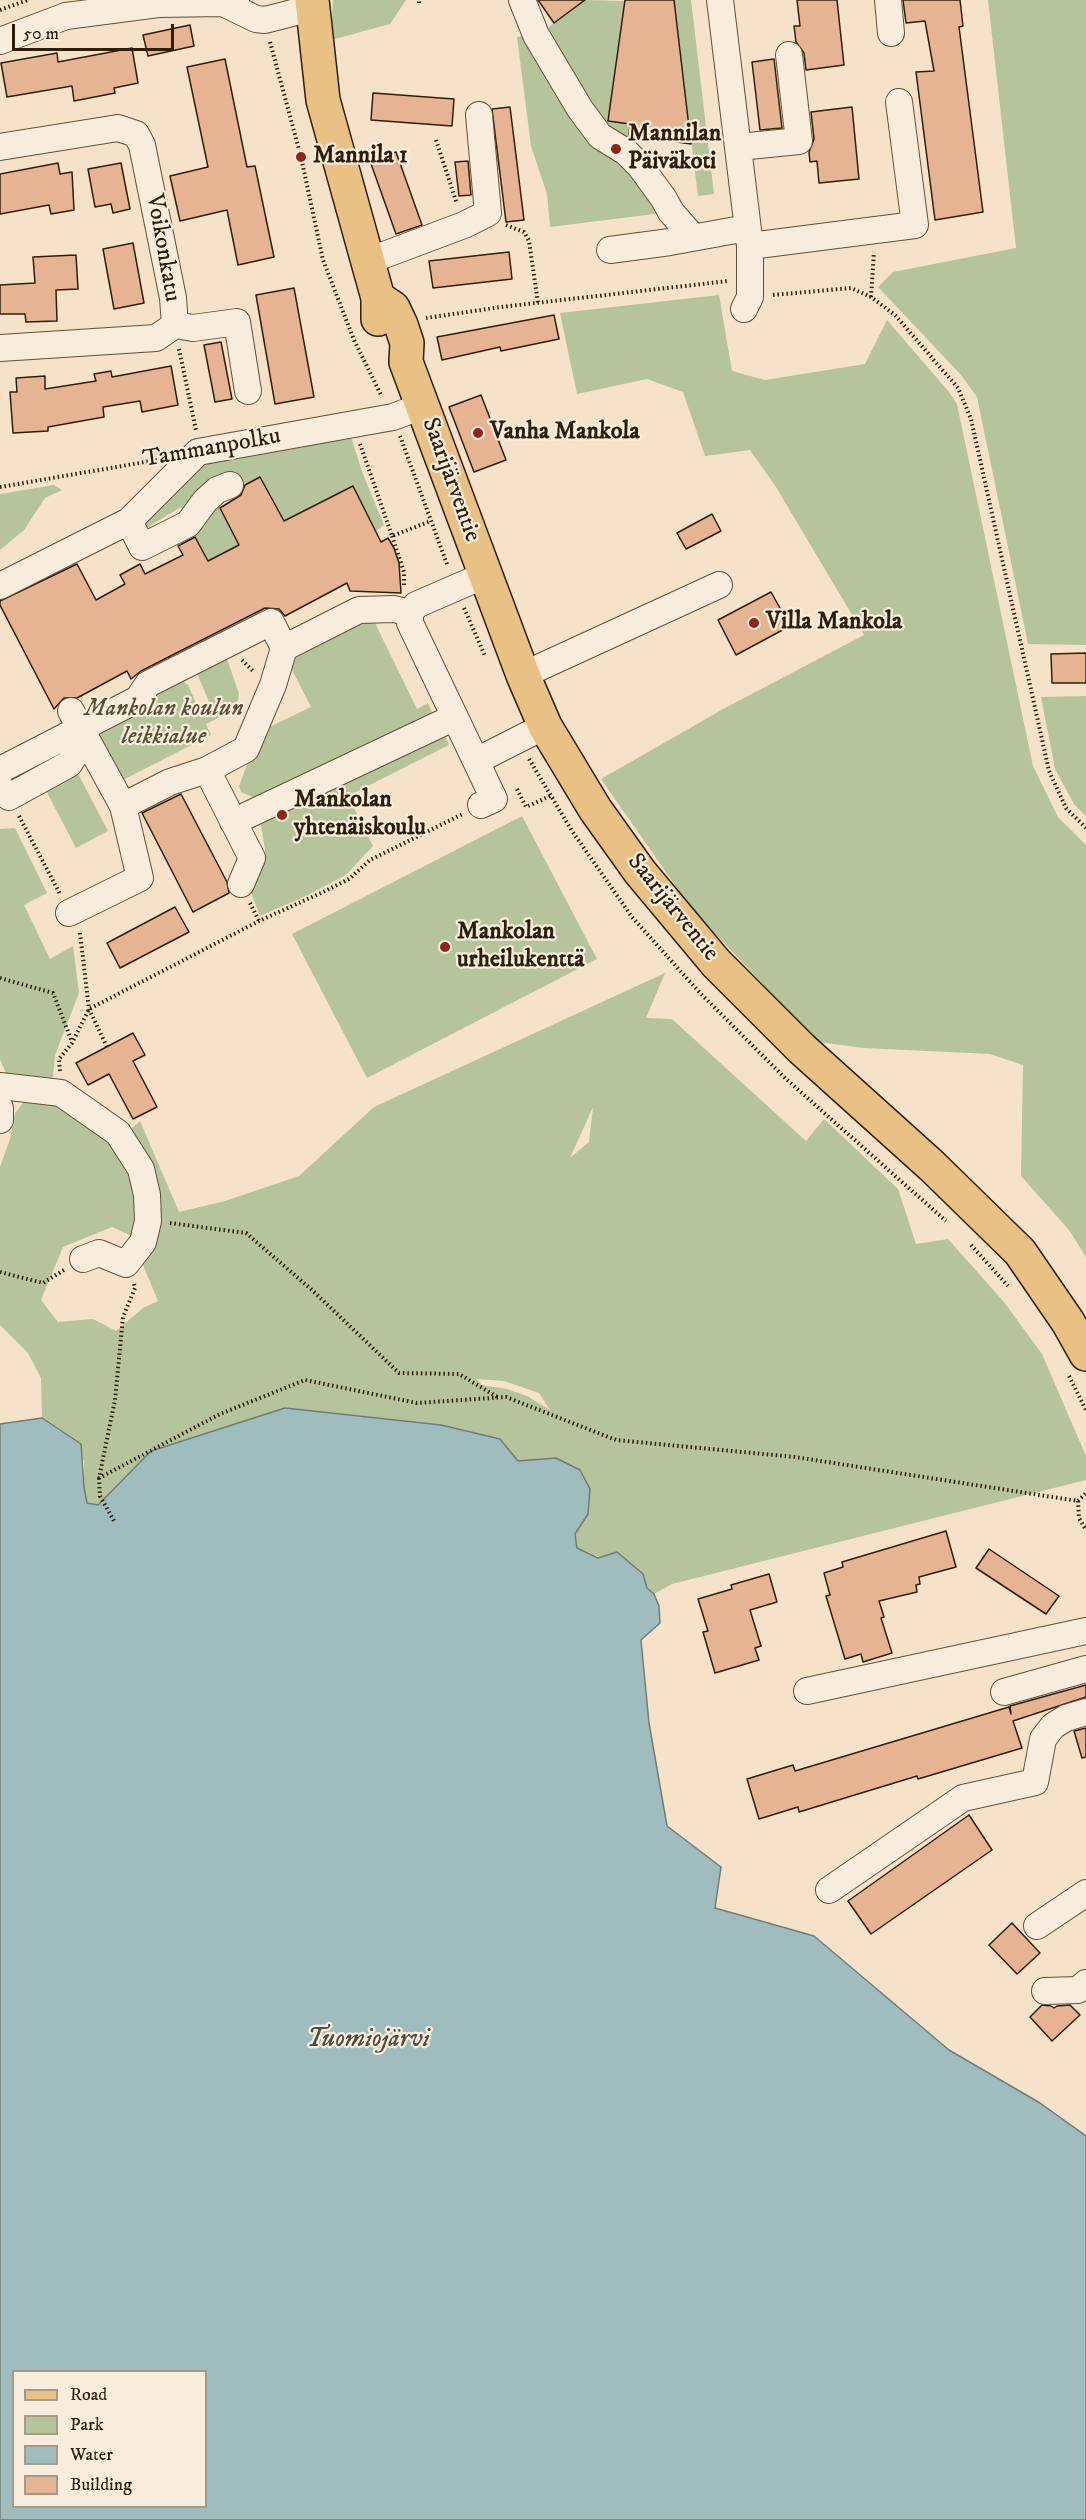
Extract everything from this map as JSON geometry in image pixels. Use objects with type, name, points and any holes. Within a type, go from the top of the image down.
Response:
[{"type":"main road","name":"Saarijärventie","points":[[304,3],[323,100],[378,297],[379,332],[390,350],[406,362],[408,412],[470,581],[522,675],[532,732],[595,809],[640,872],[716,963],[802,1049],[932,1166],[1020,1252],[1068,1322],[1075,1360]]},
{"type":"street","points":[[522,0],[536,35],[580,110],[600,136],[626,152],[640,166],[671,212],[693,237]]},
{"type":"street","points":[[720,0],[748,237],[747,303]]},
{"type":"street","points":[[888,0],[891,33]]},
{"type":"street","points":[[0,41],[66,16],[158,4],[230,1],[256,19],[265,20],[304,3]]},
{"type":"street","points":[[739,147],[799,141],[789,55]]},
{"type":"street","points":[[610,249],[693,237],[748,237],[872,230],[915,225],[899,102]]},
{"type":"street","points":[[368,261],[464,225],[488,213],[479,115]]},
{"type":"street","name":"Voikonkatu","points":[[0,147],[118,128],[136,134],[145,157],[173,298],[175,325],[156,338],[0,348]]},
{"type":"street","points":[[175,325],[193,328],[237,322],[248,391]]},
{"type":"street","name":"Tammanpolku","points":[[198,452],[408,412]]},
{"type":"street","points":[[0,586],[129,521],[198,452]]},
{"type":"street","points":[[129,521],[142,547],[188,524],[205,501],[217,490],[230,485]]},
{"type":"street","points":[[284,648],[359,610],[394,609],[410,605],[470,581]]},
{"type":"street","points":[[522,675],[719,585]]},
{"type":"street","points":[[410,605],[410,623],[494,799],[481,805]]},
{"type":"street","points":[[0,770],[80,725],[138,699],[148,684],[271,622],[284,648],[273,685],[246,749],[207,770],[170,782],[123,806]]},
{"type":"street","points":[[233,822],[455,717]]},
{"type":"street","points":[[4,792],[69,764],[80,725]]},
{"type":"street","points":[[69,913],[140,878],[123,806],[80,725]]},
{"type":"street","points":[[476,760],[532,732]]},
{"type":"street","points":[[207,770],[252,858],[242,884]]},
{"type":"street","points":[[0,1086],[61,1092],[118,1133],[141,1169],[147,1195],[148,1221],[143,1242],[126,1264],[99,1253],[83,1258]]},
{"type":"street","points":[[0,1108],[0,1120]]},
{"type":"street","points":[[807,1691],[1086,1631]]},
{"type":"street","points":[[1004,1692],[1086,1669]]},
{"type":"street","points":[[829,1890],[963,1798],[1035,1782],[1043,1739],[1053,1726],[1066,1718],[1086,1712]]},
{"type":"street","points":[[1038,1926],[1086,1893]]},
{"type":"street","points":[[1045,1991],[1078,1990],[1086,1983]]},
{"type":"path","points":[[0,10],[28,0]]},
{"type":"path","points":[[265,20],[301,157],[323,260],[379,332],[408,412],[431,520],[470,581],[488,664]]},
{"type":"path","points":[[436,140],[464,225]]},
{"type":"path","points":[[488,213],[504,224],[524,232],[529,241],[538,303]]},
{"type":"path","points":[[871,297],[875,260],[872,230]]},
{"type":"path","points":[[379,332],[435,316],[728,281],[747,303],[851,288],[871,297],[895,315],[964,398],[1049,771],[1066,808],[1086,828]]},
{"type":"path","points":[[175,325],[198,452]]},
{"type":"path","points":[[353,423],[404,572],[410,605]]},
{"type":"path","name":"Tammanpolku","points":[[0,487],[198,452]]},
{"type":"path","points":[[392,536],[431,520]]},
{"type":"path","points":[[231,642],[240,658],[273,685]]},
{"type":"path","points":[[532,732],[550,795],[632,917],[701,994],[786,1079],[953,1227]]},
{"type":"path","points":[[516,788],[526,807],[550,795]]},
{"type":"path","points":[[4,792],[82,936],[89,1009],[107,1047]]},
{"type":"path","points":[[61,1092],[59,1059],[72,1043],[89,1009],[259,921],[349,879],[370,860],[481,805]]},
{"type":"path","points":[[252,908],[259,921]]},
{"type":"path","points":[[0,978],[53,993],[72,1043]]},
{"type":"path","points":[[148,1221],[246,1233],[312,1290],[399,1373],[459,1374],[499,1398]]},
{"type":"path","points":[[969,1242],[1011,1289]]},
{"type":"path","points":[[0,1272],[43,1283],[83,1258]]},
{"type":"path","points":[[114,1521],[100,1496],[99,1478],[115,1400],[123,1317],[135,1288],[126,1264]]},
{"type":"path","points":[[1075,1360],[1086,1410]]},
{"type":"path","points":[[99,1478],[220,1414],[305,1380],[417,1403],[506,1397],[616,1440],[795,1457],[1078,1501]]},
{"type":"path","points":[[1086,1493],[1078,1501],[1079,1518],[1086,1530]]},
{"type":"green space","points":[[333,0],[406,0],[390,24],[331,40]]},
{"type":"green space","points":[[585,0],[625,1],[608,120],[630,124],[629,135],[669,196],[678,195],[678,211],[550,227],[547,194],[531,146],[517,37],[541,33]]},
{"type":"green space","points":[[674,0],[691,0],[714,194],[698,196]]},
{"type":"green space","points":[[988,0],[1086,0],[1086,645],[1028,644],[977,397],[961,375],[878,287],[893,272],[1016,248]]},
{"type":"green space","points":[[719,295],[732,371],[765,380],[865,364],[887,320],[957,404],[1033,766],[1058,817],[1086,845],[1086,1257],[1069,1230],[1021,1176],[1023,1065],[990,1054],[864,1048],[818,1042],[691,908],[601,779],[725,708],[864,635],[776,487],[750,450],[705,456],[683,392],[647,379],[577,394],[560,313]]},
{"type":"green space","points":[[349,431],[363,474],[384,525],[376,531],[353,486],[284,521],[260,477],[246,484],[232,481],[187,518],[181,507],[141,531],[138,521],[196,467],[212,460]]},
{"type":"green space","points":[[54,485],[62,490],[45,498],[24,530],[0,550],[0,494]]},
{"type":"green space","points":[[216,500],[239,545],[208,561],[189,526]]},
{"type":"green space","points":[[364,619],[373,619],[417,709],[428,703],[435,719],[277,796],[252,797],[241,792],[239,786],[259,732],[311,707],[288,662],[322,644],[321,641]]},
{"type":"green space","name":"Mankolan koulun leikkialue","points":[[224,650],[239,694],[236,709],[206,724],[211,735],[117,783],[89,729],[149,691],[178,682],[188,685],[200,712],[209,705],[209,702],[194,666]]},
{"type":"green space","points":[[1086,696],[1086,816],[1074,804],[1055,769],[1041,697]]},
{"type":"green space","points":[[442,728],[449,745],[348,796],[373,846],[346,875],[260,916],[248,885],[264,865],[265,850],[261,825],[265,816]]},
{"type":"green space","points":[[75,768],[108,831],[76,848],[43,785]]},
{"type":"green space","name":"Mankolan urheilukenttä","points":[[522,816],[597,959],[367,1078],[292,934]]},
{"type":"green space","points":[[15,828],[47,893],[24,905],[50,959],[73,946],[79,993],[55,1055],[53,1077],[27,1084],[8,1078],[0,1059],[0,829]]},
{"type":"green space","points":[[665,973],[646,1018],[672,1019],[806,1141],[824,1119],[898,1189],[916,1244],[948,1239],[1004,1302],[1042,1354],[1086,1456],[1086,1480],[672,1584],[654,1594],[647,1588],[643,1574],[577,1548],[575,1534],[588,1514],[556,1458],[518,1461],[500,1439],[441,1425],[285,1408],[112,1492],[99,1505],[87,1503],[84,1487],[84,1461],[66,1434],[42,1418],[41,1378],[28,1353],[0,1325],[0,1167],[10,1139],[15,1113],[27,1098],[67,1104],[112,1138],[142,1193],[134,1237],[112,1227],[63,1247],[41,1300],[58,1322],[93,1319],[116,1331],[143,1308],[158,1301],[143,1265],[155,1244],[161,1212],[131,1129],[140,1121],[179,1212],[225,1201],[299,1176],[374,1107]],"holes":[[[593,1107],[589,1142],[570,1158]],[[477,1379],[504,1381],[539,1393],[550,1410],[527,1396],[507,1389],[482,1385]]]},
{"type":"water","name":"Tuomiojärvi","points":[[285,1408],[441,1425],[500,1439],[518,1461],[556,1458],[580,1470],[590,1489],[588,1514],[575,1534],[577,1548],[598,1558],[617,1552],[643,1574],[647,1588],[654,1594],[659,1606],[660,1623],[641,1640],[649,1723],[667,1826],[721,1867],[715,1908],[814,1936],[949,2050],[1040,2103],[1086,2136],[1086,2520],[0,2520],[0,1424],[42,1418],[81,1444],[87,1503],[98,1505],[151,1451]]},
{"type":"building","points":[[538,0],[585,0],[554,23]]},
{"type":"building","name":"Mannilan Päiväkoti","points":[[625,0],[674,0],[691,144],[629,135],[630,124],[608,121]]},
{"type":"building","points":[[797,0],[837,0],[844,65],[806,70],[804,53],[796,42],[794,26],[800,26]]},
{"type":"building","points":[[903,0],[960,0],[963,26],[959,27],[983,212],[935,220],[916,72],[934,71],[925,21],[906,23]]},
{"type":"building","points":[[190,25],[194,46],[148,56],[143,35]]},
{"type":"building","points":[[132,48],[138,83],[114,88],[115,93],[74,101],[72,86],[7,97],[1,63],[57,53],[58,62]]},
{"type":"building","points":[[225,59],[247,167],[255,166],[274,257],[238,265],[227,210],[180,221],[170,176],[208,167],[187,67]]},
{"type":"building","points":[[774,59],[782,128],[760,130],[752,62]]},
{"type":"building","points":[[373,93],[454,99],[452,126],[371,120]]},
{"type":"building","points":[[510,107],[524,220],[506,222],[492,109]]},
{"type":"building","points":[[852,107],[859,179],[819,183],[817,161],[810,162],[809,152],[814,139],[811,112]]},
{"type":"building","points":[[396,152],[422,225],[396,234],[370,161]]},
{"type":"building","points":[[468,161],[471,195],[459,196],[455,162]]},
{"type":"building","points":[[58,163],[60,174],[72,172],[74,210],[51,214],[49,205],[0,214],[0,174]]},
{"type":"building","points":[[121,163],[130,209],[113,213],[111,204],[95,207],[88,169]]},
{"type":"building","points":[[133,243],[144,303],[114,309],[103,249]]},
{"type":"building","points":[[509,252],[512,279],[433,288],[429,261]]},
{"type":"building","points":[[76,255],[78,289],[56,290],[57,321],[26,322],[25,314],[0,314],[0,285],[35,283],[33,257]]},
{"type":"building","points":[[294,288],[314,397],[275,404],[256,295]]},
{"type":"building","points":[[554,315],[559,339],[501,351],[500,347],[442,360],[437,337]]},
{"type":"building","points":[[221,342],[232,399],[215,402],[204,345]]},
{"type":"building","points":[[171,366],[178,405],[142,412],[140,401],[103,407],[104,417],[48,427],[48,431],[13,433],[10,392],[17,392],[16,378],[45,376],[45,389],[96,381],[94,374],[111,371],[112,377]]},
{"type":"building","name":"Vanha Mankola","points":[[481,395],[506,460],[474,472],[449,407]]},
{"type":"building","points":[[260,477],[284,521],[353,486],[381,542],[388,538],[394,548],[399,563],[401,593],[350,591],[347,583],[285,616],[279,609],[265,608],[141,671],[131,679],[127,671],[77,698],[64,698],[54,709],[0,601],[77,564],[96,600],[125,584],[120,575],[140,564],[145,574],[183,555],[178,546],[195,537],[208,561],[239,545],[220,508],[241,495],[245,485]]},
{"type":"building","points":[[712,514],[721,531],[686,549],[677,533]]},
{"type":"building","name":"Villa Mankola","points":[[771,592],[790,626],[736,655],[718,620]]},
{"type":"building","points":[[1086,653],[1086,683],[1052,683],[1051,654]]},
{"type":"building","points":[[181,794],[227,882],[229,893],[193,912],[142,813]]},
{"type":"building","points":[[175,907],[189,932],[120,968],[107,943]]},
{"type":"building","points":[[133,1033],[145,1055],[133,1061],[157,1107],[133,1119],[109,1074],[88,1085],[76,1063]]},
{"type":"building","points":[[946,1531],[956,1567],[919,1577],[920,1584],[916,1585],[917,1592],[879,1601],[884,1617],[881,1618],[892,1653],[863,1662],[861,1654],[845,1659],[826,1596],[830,1595],[824,1573],[843,1567],[842,1562]]},
{"type":"building","points":[[989,1549],[1059,1596],[1046,1614],[976,1568]]},
{"type":"building","points":[[769,1574],[777,1602],[750,1610],[761,1646],[755,1648],[759,1660],[715,1673],[703,1632],[708,1631],[698,1599],[732,1589],[731,1585]]},
{"type":"building","points":[[1086,1685],[1086,1697],[1013,1721],[1022,1748],[918,1779],[917,1776],[799,1812],[798,1807],[759,1819],[747,1779],[793,1765],[795,1771],[1009,1707],[1011,1714],[1010,1706]]},
{"type":"building","points":[[1086,1728],[1086,1757],[1082,1758],[1074,1731]]},
{"type":"building","points":[[969,1815],[992,1850],[871,1934],[848,1901]]},
{"type":"building","points":[[1012,1923],[1040,1953],[1017,1974],[989,1945]]},
{"type":"building","points":[[1042,2005],[1054,2008],[1070,2005],[1080,2015],[1052,2041],[1030,2017]]},
{"type":"place","name":"Mannilan Päiväkoti","points":[[616,149]]},
{"type":"place","name":"Mannila 1","points":[[301,157]]},
{"type":"place","name":"Vanha Mankola","points":[[478,433]]},
{"type":"place","name":"Villa Mankola","points":[[754,623]]},
{"type":"place","name":"Mankolan yhtenäiskoulu","points":[[282,815]]},
{"type":"place","name":"Mankolan urheilukenttä","points":[[445,947]]}]
